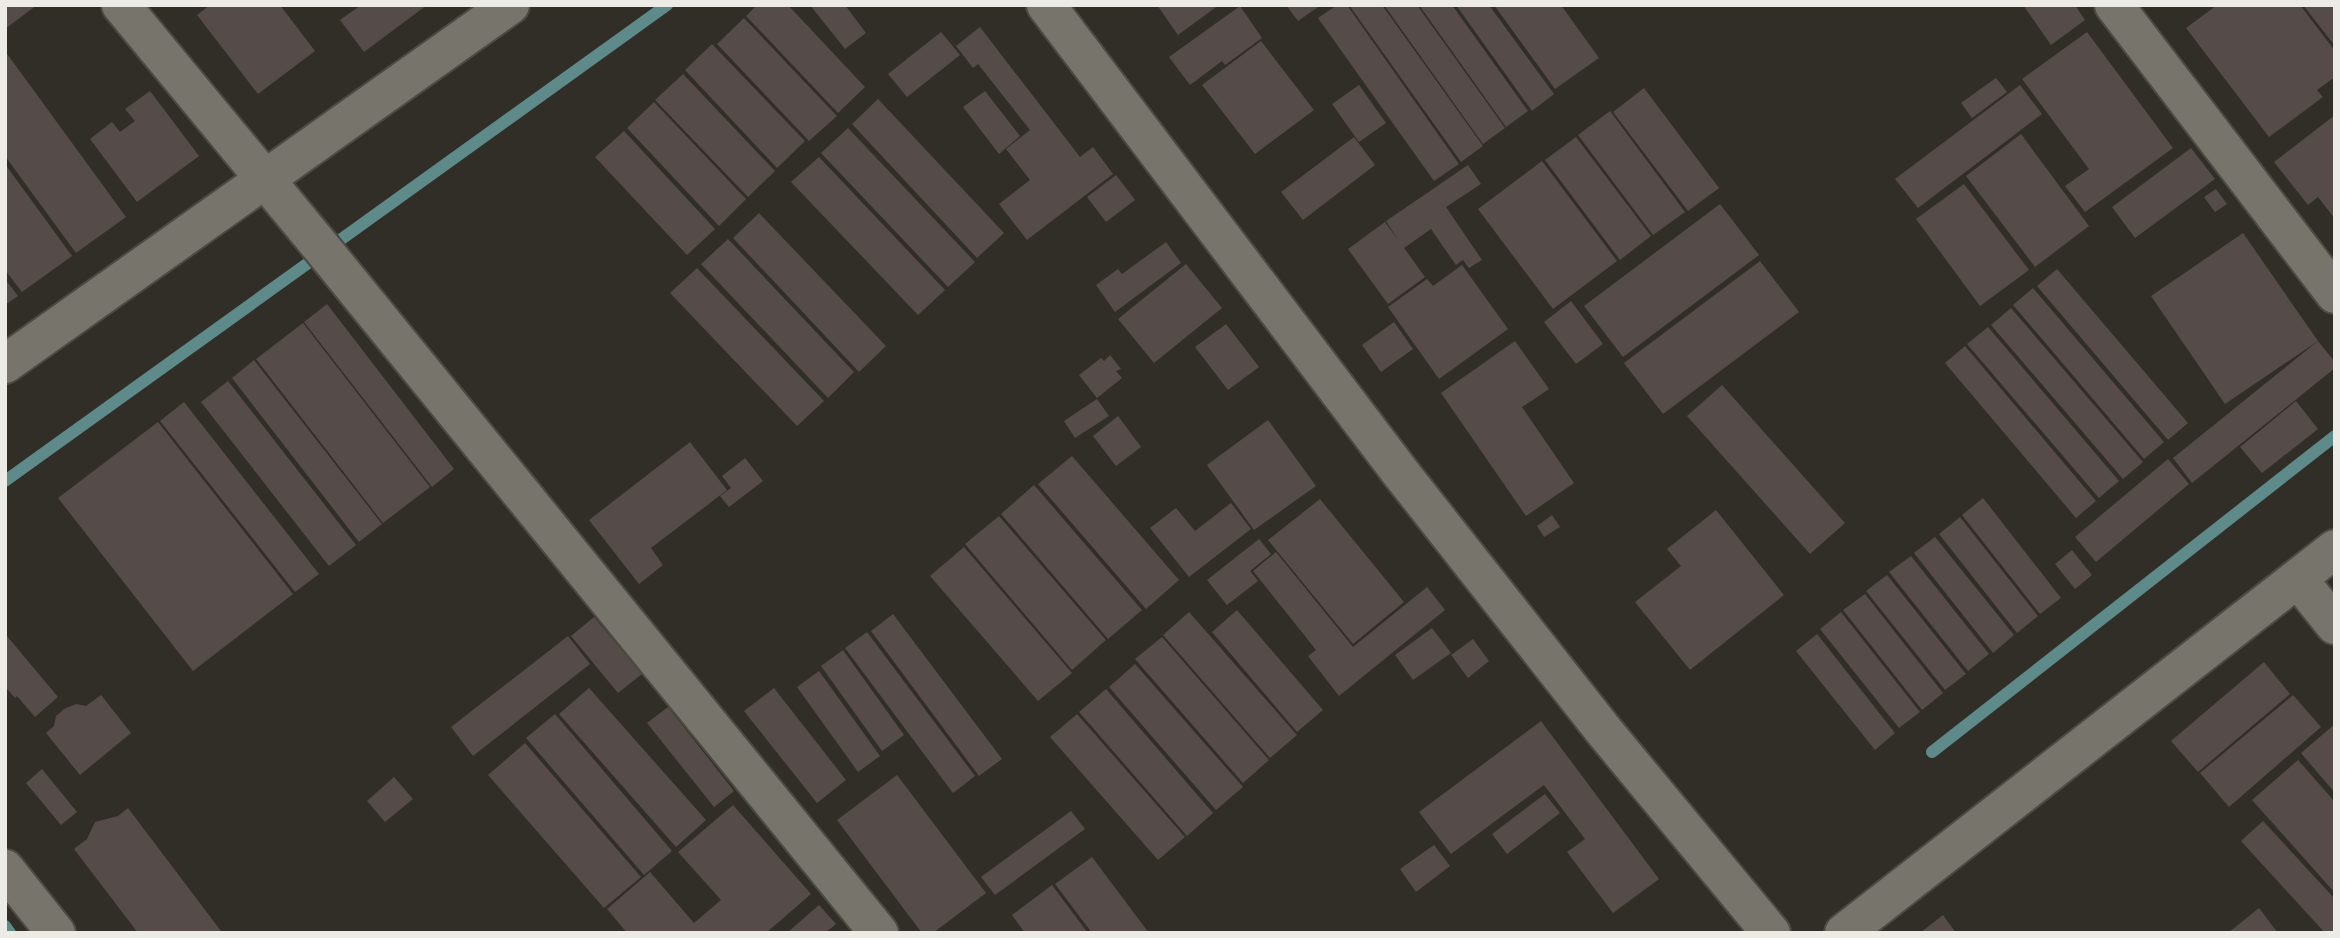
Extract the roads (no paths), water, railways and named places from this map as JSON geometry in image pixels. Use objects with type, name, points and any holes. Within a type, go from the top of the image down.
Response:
[{"type":"street","points":[[121,5],[879,933]]},
{"type":"street","points":[[5,364],[509,5]]},
{"type":"street","points":[[1046,5],[1400,472],[1604,730],[1771,933]]},
{"type":"street","points":[[2114,5],[2335,295]]},
{"type":"street","points":[[1844,933],[2335,549]]},
{"type":"street","points":[[2298,579],[2335,625]]},
{"type":"street","points":[[5,869],[56,933]]},
{"type":"waterway","points":[[5,481],[667,5]]},
{"type":"waterway","points":[[1932,752],[2335,436]]},
{"type":"waterway","points":[[5,926],[10,933]]}]
